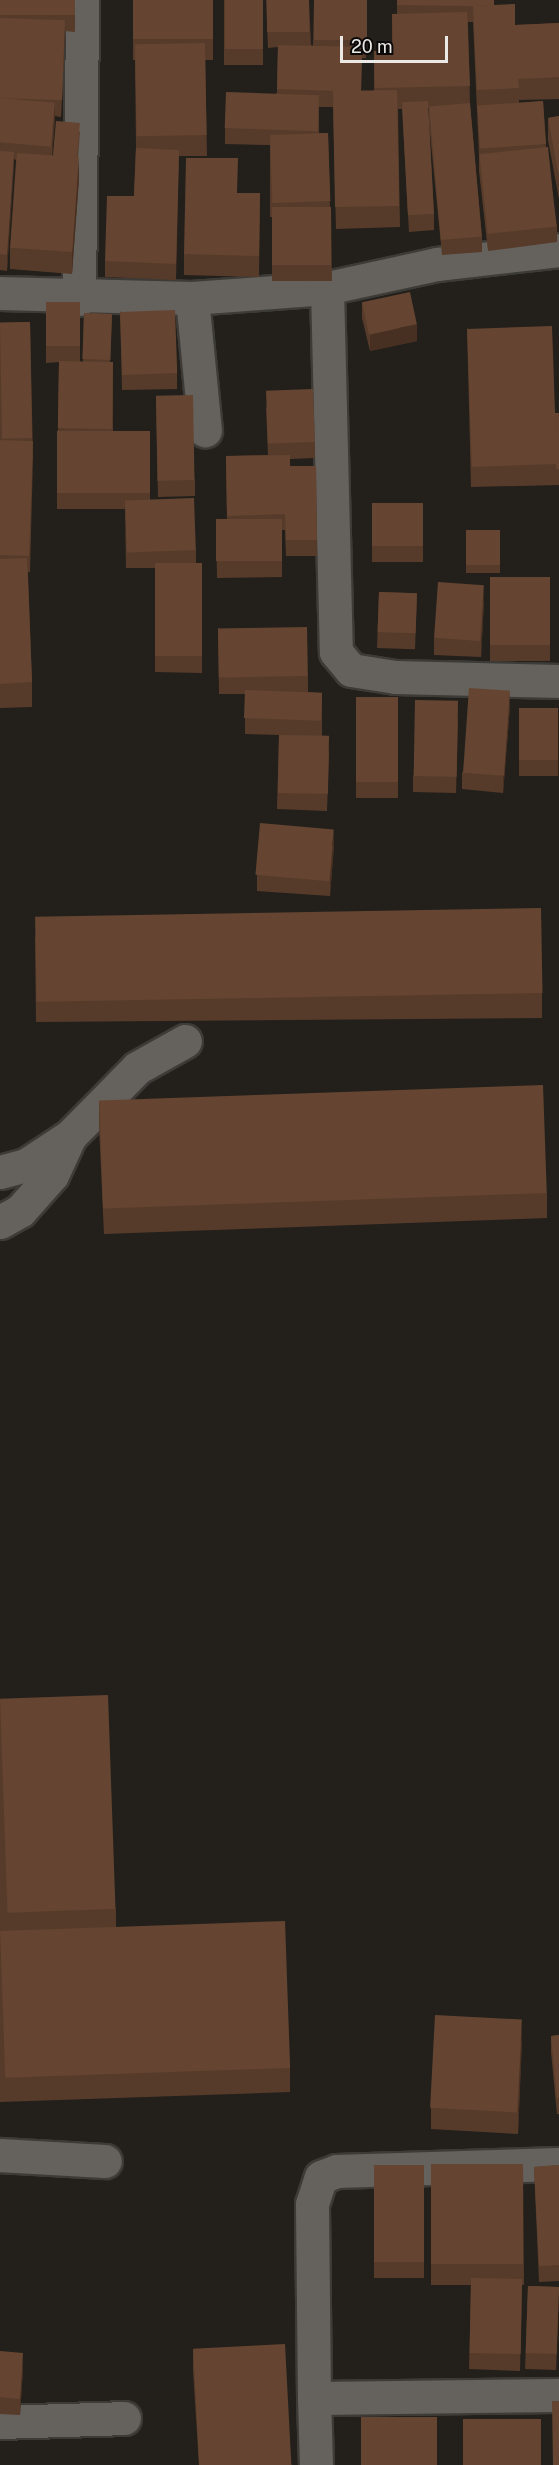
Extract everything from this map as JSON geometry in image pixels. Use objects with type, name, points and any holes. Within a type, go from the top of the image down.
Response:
[{"type":"street","points":[[79,299],[82,0]]},
{"type":"street","points":[[0,293],[79,299],[192,298],[327,288],[437,264],[559,250]]},
{"type":"street","points":[[327,288],[336,652],[351,670],[395,677],[559,681]]},
{"type":"street","points":[[192,298],[205,430]]},
{"type":"street","points":[[0,1172],[26,1165],[70,1136],[137,1068],[185,1041]]},
{"type":"street","points":[[0,1222],[20,1211],[52,1175],[70,1136]]},
{"type":"street","points":[[0,2155],[105,2161]]},
{"type":"street","points":[[316,2465],[312,2204],[321,2177],[337,2171],[559,2164]]},
{"type":"street","points":[[314,2398],[559,2395]]},
{"type":"street","points":[[0,2422],[124,2418]]},
{"type":"building","points":[[0,0],[75,0],[75,15],[0,15]]},
{"type":"building","points":[[133,0],[213,0],[213,39],[133,39]]},
{"type":"building","points":[[225,0],[263,0],[263,49],[225,49]]},
{"type":"building","points":[[267,0],[309,0],[309,32],[267,32]]},
{"type":"building","points":[[314,0],[367,0],[367,40],[314,40]]},
{"type":"building","points":[[397,0],[494,0],[494,5],[397,5]]},
{"type":"building","points":[[515,4],[515,25],[559,23],[559,77],[518,79],[519,88],[477,90],[473,6]]},
{"type":"building","points":[[467,12],[470,86],[375,88],[374,51],[393,51],[392,14]]},
{"type":"building","points":[[0,18],[65,20],[62,100],[0,98]]},
{"type":"building","points":[[205,43],[207,135],[137,136],[135,44]]},
{"type":"building","points":[[278,45],[362,47],[361,91],[277,89]]},
{"type":"building","points":[[397,90],[399,206],[335,207],[333,91]]},
{"type":"building","points":[[226,92],[319,95],[318,131],[225,128]]},
{"type":"building","points":[[0,98],[55,103],[51,147],[0,142]]},
{"type":"building","points":[[428,101],[434,214],[408,215],[402,102]]},
{"type":"building","points":[[543,101],[546,144],[480,148],[477,106]]},
{"type":"building","points":[[470,103],[482,236],[441,240],[429,107]]},
{"type":"building","points":[[559,116],[559,177],[548,118]]},
{"type":"building","points":[[56,121],[80,123],[77,158],[53,156]]},
{"type":"building","points":[[328,133],[330,201],[272,203],[270,135]]},
{"type":"building","points":[[548,147],[556,227],[488,234],[479,154]]},
{"type":"building","points":[[136,148],[179,150],[176,264],[105,261],[107,196],[134,196]]},
{"type":"building","points":[[0,151],[14,152],[7,255],[0,254]]},
{"type":"building","points":[[17,153],[79,157],[72,252],[10,248]]},
{"type":"building","points":[[186,158],[238,158],[237,193],[260,193],[259,256],[184,254]]},
{"type":"building","points":[[272,207],[331,207],[331,265],[272,265]]},
{"type":"building","points":[[410,292],[417,324],[369,334],[362,302]]},
{"type":"building","points":[[46,302],[80,302],[80,346],[46,346]]},
{"type":"building","points":[[175,310],[177,373],[122,375],[120,312]]},
{"type":"building","points":[[84,313],[112,314],[110,360],[82,359]]},
{"type":"building","points":[[30,322],[32,438],[2,439],[0,323]]},
{"type":"building","points":[[552,326],[557,464],[472,467],[467,329]]},
{"type":"building","points":[[59,361],[113,362],[112,429],[58,428]]},
{"type":"building","points":[[313,389],[315,442],[268,444],[266,391]]},
{"type":"building","points":[[193,395],[194,480],[157,481],[156,396]]},
{"type":"building","points":[[555,413],[559,413],[559,469],[556,469]]},
{"type":"building","points":[[57,431],[150,431],[150,493],[57,493]]},
{"type":"building","points":[[0,440],[33,441],[29,556],[0,555]]},
{"type":"building","points":[[290,455],[290,466],[316,466],[317,540],[286,540],[285,514],[227,516],[226,456]]},
{"type":"building","points":[[194,498],[196,550],[127,552],[125,500]]},
{"type":"building","points":[[372,503],[423,503],[423,546],[372,546]]},
{"type":"building","points":[[216,519],[282,519],[282,561],[216,561]]},
{"type":"building","points":[[466,530],[500,530],[500,565],[466,565]]},
{"type":"building","points":[[27,558],[32,682],[0,684],[0,559]]},
{"type":"building","points":[[155,563],[202,563],[202,656],[155,656]]},
{"type":"building","points":[[490,577],[550,577],[550,645],[490,645]]},
{"type":"building","points":[[438,582],[484,585],[480,641],[434,638]]},
{"type":"building","points":[[379,592],[417,593],[416,633],[378,632]]},
{"type":"building","points":[[307,627],[308,676],[219,678],[218,629]]},
{"type":"building","points":[[469,688],[510,691],[504,776],[463,773]]},
{"type":"building","points":[[245,690],[322,693],[321,721],[244,718]]},
{"type":"building","points":[[356,697],[398,697],[398,782],[356,782]]},
{"type":"building","points":[[415,700],[458,701],[457,777],[414,776]]},
{"type":"building","points":[[519,708],[558,708],[558,760],[519,760]]},
{"type":"building","points":[[279,735],[329,736],[328,794],[278,793]]},
{"type":"building","points":[[260,823],[334,829],[329,881],[255,875]]},
{"type":"building","points":[[541,908],[542,993],[37,1002],[35,917]]},
{"type":"building","points":[[543,1085],[547,1193],[103,1208],[99,1100]]},
{"type":"building","points":[[108,1695],[115,1909],[8,1913],[0,1699]]},
{"type":"building","points":[[285,1921],[290,2068],[5,2078],[0,1931]]},
{"type":"building","points":[[435,2015],[522,2020],[517,2112],[430,2108]]},
{"type":"building","points":[[559,2035],[559,2098],[557,2098],[551,2036]]},
{"type":"building","points":[[431,2164],[523,2164],[523,2264],[431,2264]]},
{"type":"building","points":[[374,2165],[424,2165],[424,2262],[374,2262]]},
{"type":"building","points":[[559,2165],[559,2265],[539,2266],[534,2167]]},
{"type":"building","points":[[471,2278],[522,2279],[521,2354],[470,2353]]},
{"type":"building","points":[[528,2286],[559,2287],[557,2354],[526,2353]]},
{"type":"building","points":[[285,2344],[291,2465],[199,2465],[193,2349]]},
{"type":"building","points":[[0,2351],[23,2353],[20,2399],[0,2397]]},
{"type":"building","points":[[552,2401],[559,2401],[559,2465],[553,2465]]},
{"type":"building","points":[[361,2417],[437,2417],[437,2465],[361,2465]]},
{"type":"building","points":[[463,2419],[541,2419],[541,2465],[463,2465]]}]
